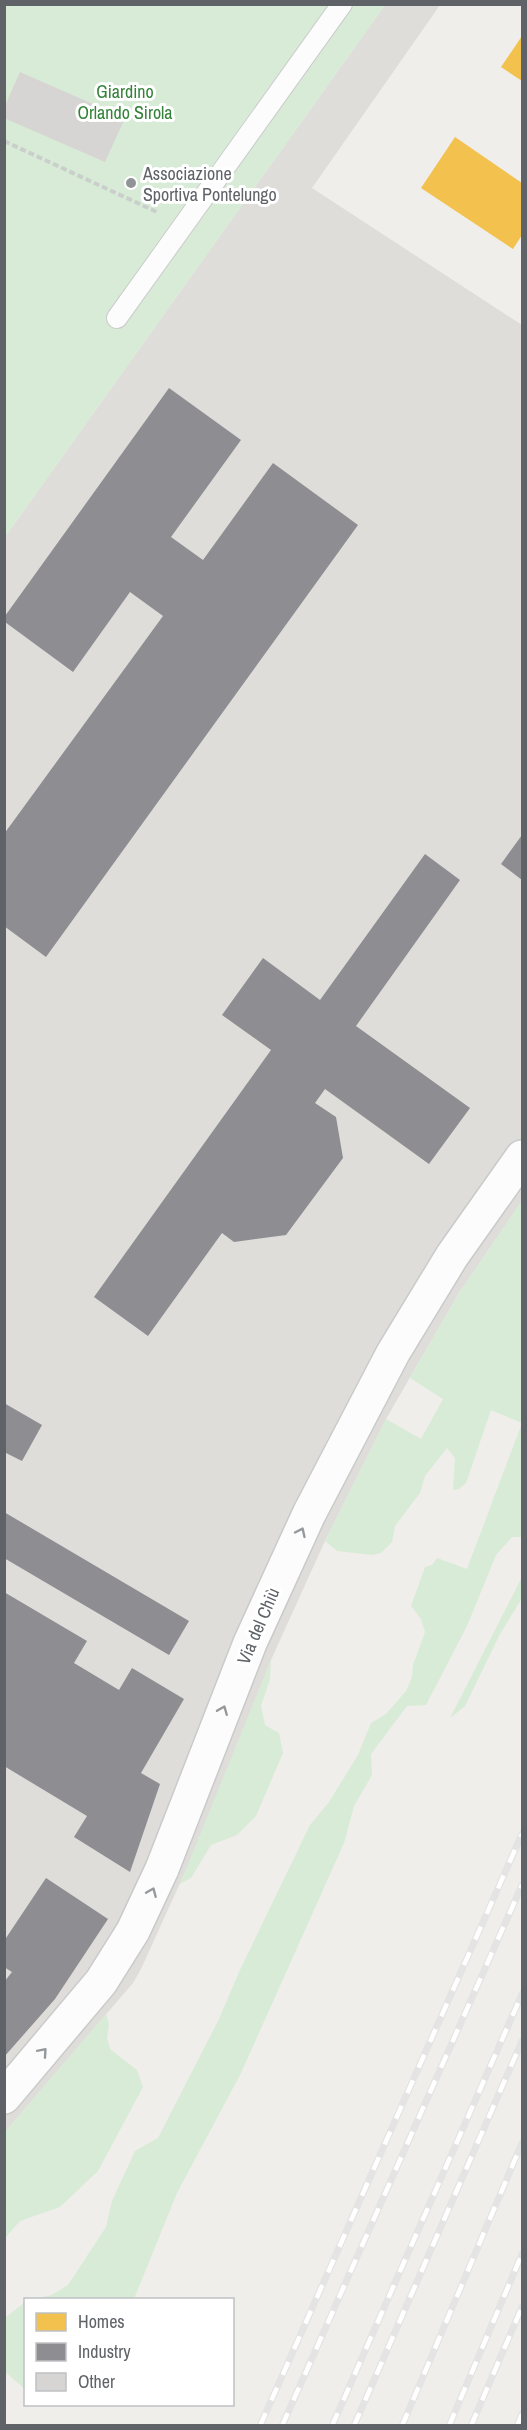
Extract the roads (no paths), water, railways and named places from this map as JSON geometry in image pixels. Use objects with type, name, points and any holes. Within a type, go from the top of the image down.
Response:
[{"type":"street","name":"Via del Chiù","points":[[4,2097],[101,1982],[134,1930],[162,1869],[250,1643],[314,1504],[393,1353],[452,1256],[522,1157]]},
{"type":"lane","points":[[117,318],[342,4]]},
{"type":"railway","points":[[260,2426],[522,1834]]},
{"type":"railway","points":[[282,2426],[522,1885]]},
{"type":"railway","points":[[332,2426],[522,1994]]},
{"type":"railway","points":[[354,2426],[522,2041]]},
{"type":"railway","points":[[402,2426],[522,2143]]},
{"type":"railway","points":[[449,2426],[522,2254]]},
{"type":"railway","points":[[471,2426],[522,2307]]},
{"type":"railway","points":[[517,2426],[522,2414]]},
{"type":"place","name":"Associazione Sportiva Pontelungo","points":[[131,183]]},
{"type":"park label","name":"Giardino Orlando Sirola","points":[[125,101]]}]
